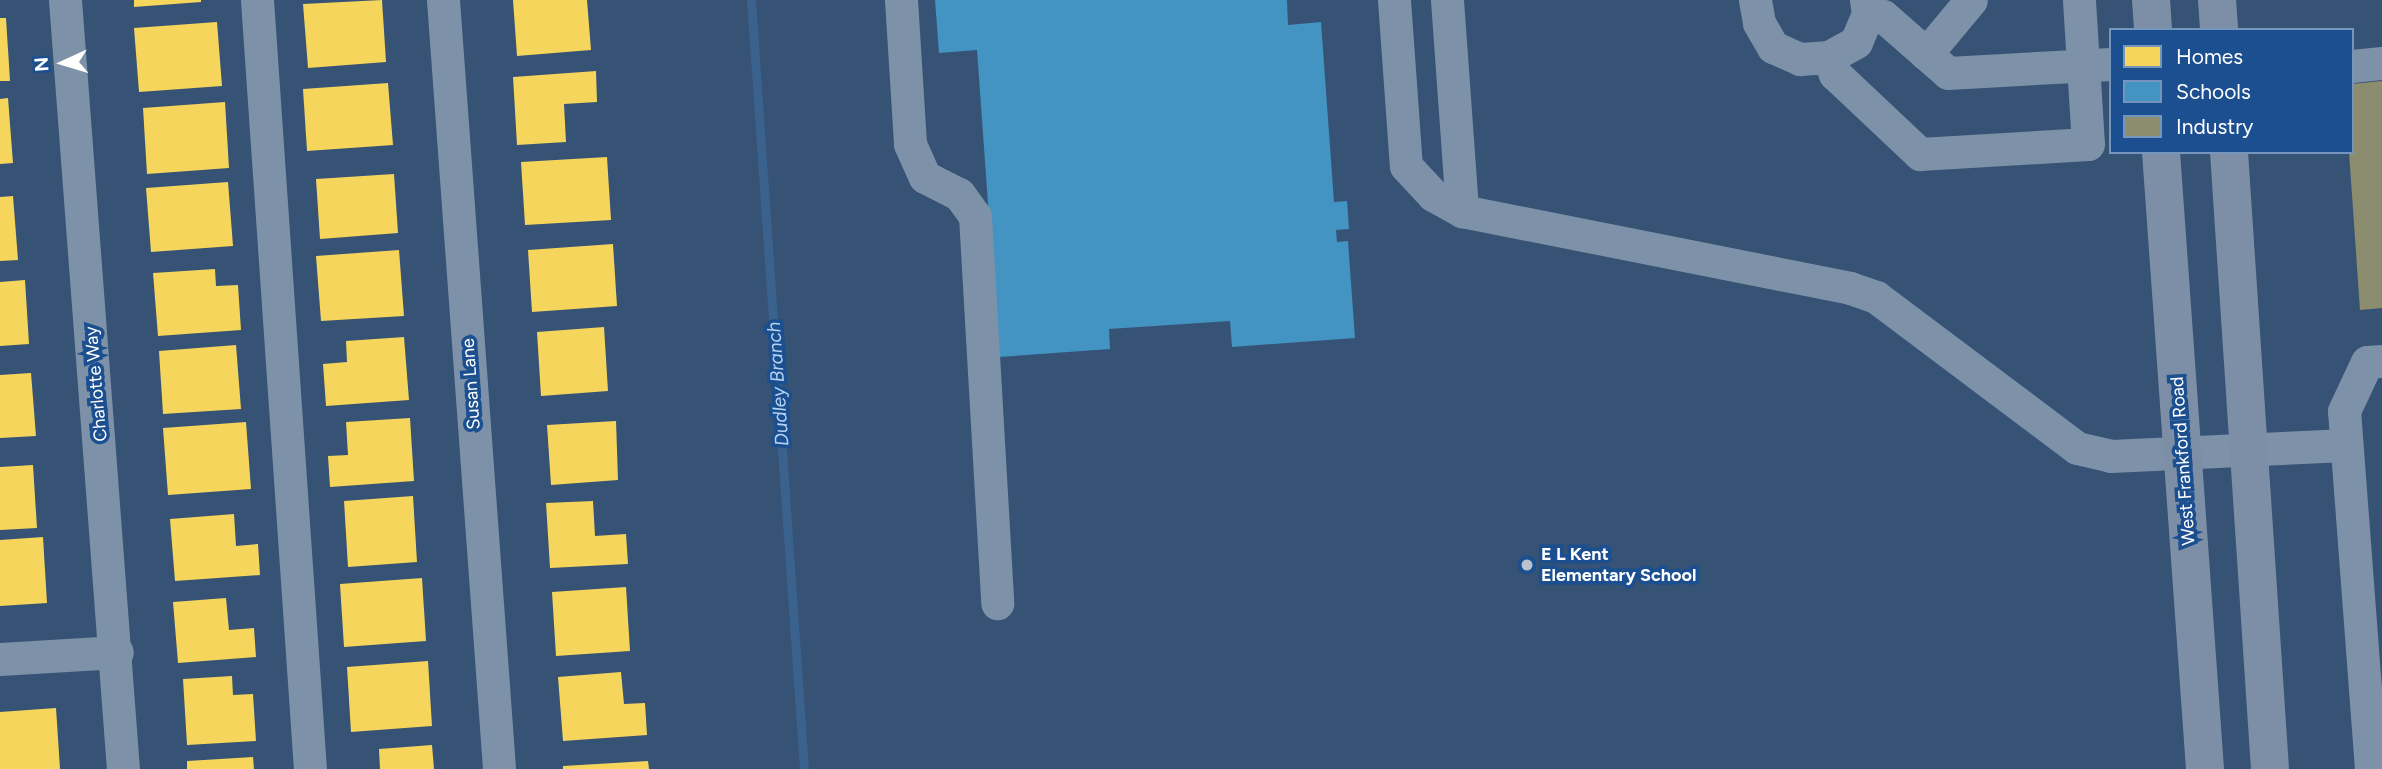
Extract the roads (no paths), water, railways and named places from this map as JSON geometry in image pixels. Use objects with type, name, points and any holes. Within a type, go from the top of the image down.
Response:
[{"type":"main road","points":[[2151,0],[2153,28]]},
{"type":"main road","points":[[2217,0],[2219,28]]},
{"type":"main road","name":"West Frankford Road","points":[[2161,154],[2205,769]]},
{"type":"main road","points":[[2228,154],[2251,451],[2270,769]]},
{"type":"street","name":"Charlotte Way","points":[[65,0],[117,652],[123,769]]},
{"type":"street","points":[[257,0],[310,769]]},
{"type":"street","name":"Susan Lane","points":[[443,0],[499,769]]},
{"type":"street","points":[[901,0],[910,144],[925,177],[959,194],[975,216],[997,603]]},
{"type":"street","points":[[1394,0],[1406,166],[1433,195],[1462,211],[1850,288],[1876,297],[2077,448],[2111,456],[2346,445]]},
{"type":"street","points":[[1447,0],[1462,211]]},
{"type":"street","points":[[1755,0],[1759,23],[1773,47],[1800,59],[1829,57],[1856,42],[1867,7],[1882,16],[1948,74],[2097,65]]},
{"type":"street","points":[[1926,54],[1971,0]]},
{"type":"street","points":[[1829,57],[1835,74],[1920,154],[2088,144],[2097,65],[2079,0]]},
{"type":"street","points":[[2354,66],[2382,63]]},
{"type":"street","points":[[2371,769],[2344,411],[2367,362],[2382,361]]},
{"type":"street","points":[[0,659],[117,652]]},
{"type":"waterway","name":"Dudley Branch","points":[[751,0],[804,769]]},
{"type":"place","name":"E L Kent Elementary School","points":[[1527,565]]}]
